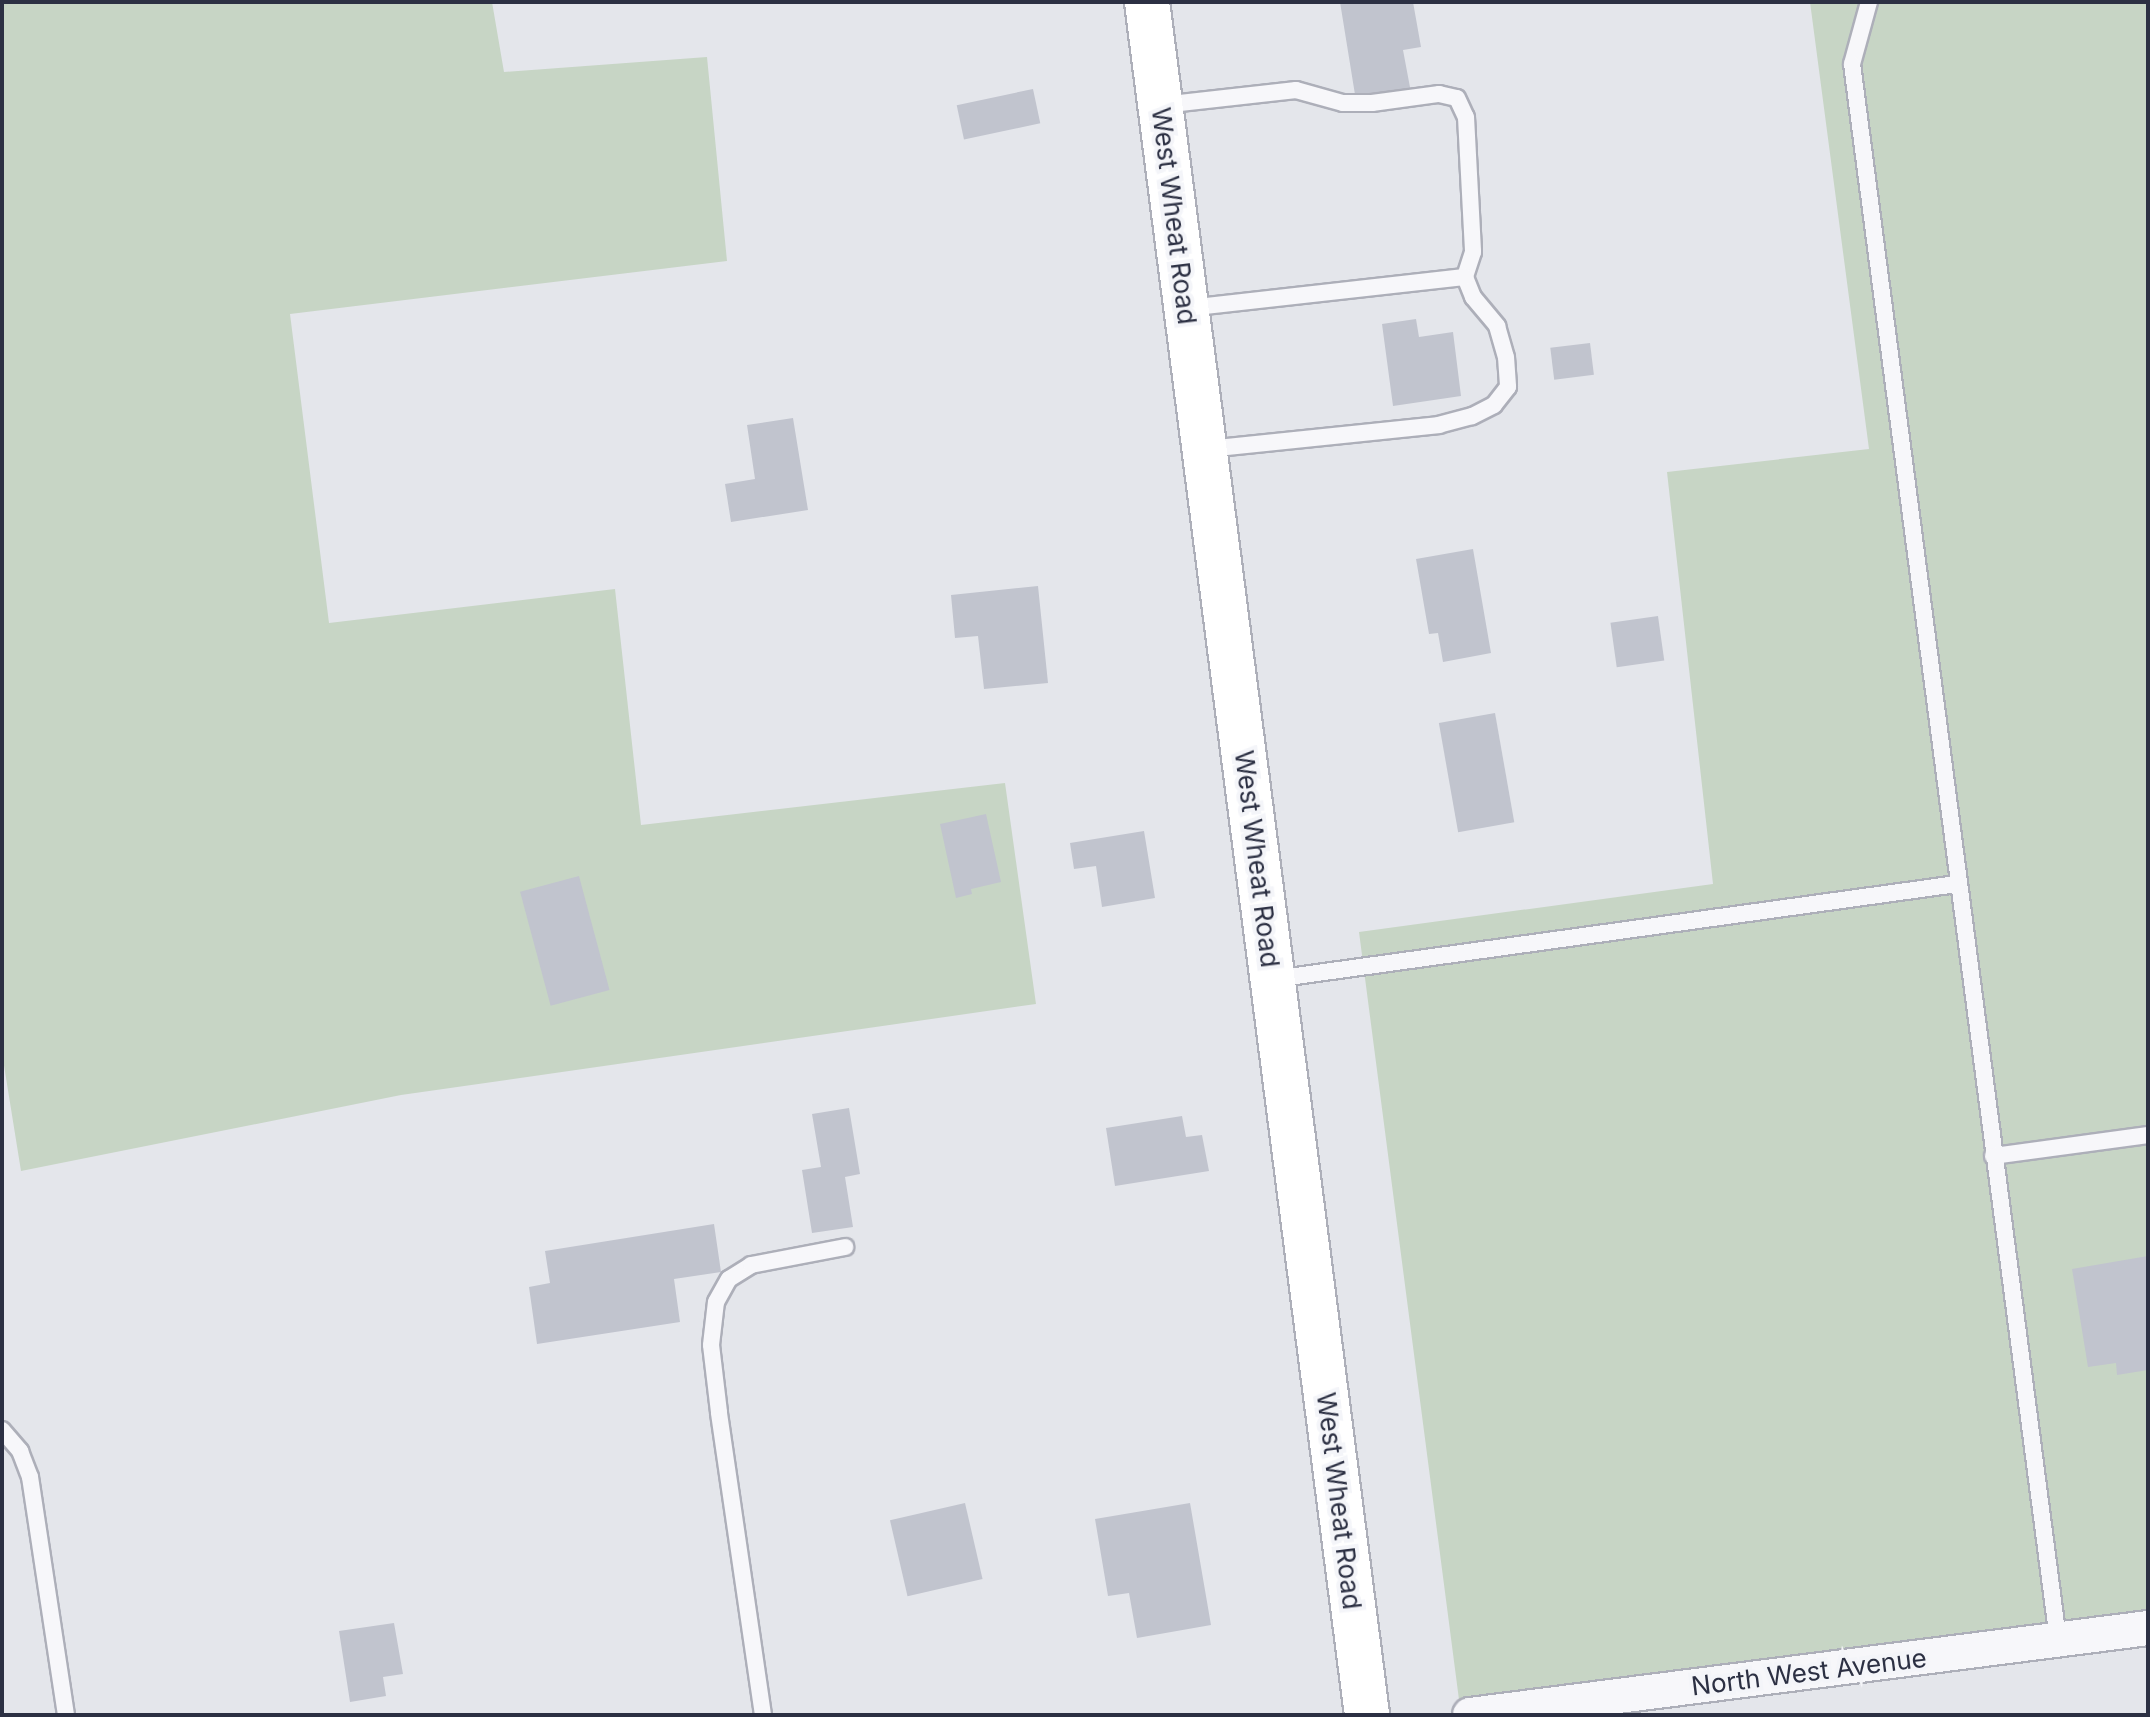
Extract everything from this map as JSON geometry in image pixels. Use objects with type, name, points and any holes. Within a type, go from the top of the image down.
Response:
[{"type":"street","name":"West Wheat Road","points":[[1147,2],[1367,1715]]},
{"type":"street","name":"North West Avenue","points":[[1470,1715],[2148,1628]]},
{"type":"lane","points":[[1869,2],[1852,64],[2058,1640]]},
{"type":"lane","points":[[1160,106],[1296,90],[1343,103],[1372,103],[1439,94],[1457,98],[1466,117],[1473,252],[1465,277],[1473,297],[1497,326],[1506,357],[1508,387],[1494,405],[1439,425],[1204,450]]},
{"type":"lane","points":[[1186,309],[1465,277]]},
{"type":"lane","points":[[1272,979],[1957,884]]},
{"type":"lane","points":[[1993,1156],[2148,1135]]},
{"type":"lane","points":[[763,1715],[711,1345],[716,1302],[729,1279],[751,1265],[845,1247]]},
{"type":"lane","points":[[2,1430],[20,1451],[30,1477],[66,1715]]},
{"type":"green space","points":[[2,2],[492,2],[504,72],[707,57],[727,261],[290,314],[329,623],[615,589],[641,825],[1005,783],[1036,1004],[401,1095],[21,1171],[2,1053]]},
{"type":"green space","points":[[1810,2],[2148,2],[2148,1629],[1461,1715],[1359,932],[1713,884],[1667,472],[1869,449]]},
{"type":"building","points":[[1340,2],[1413,2],[1421,47],[1403,50],[1412,98],[1357,107]]},
{"type":"building","points":[[1033,89],[1040,123],[964,139],[957,105]]},
{"type":"building","points":[[1416,319],[1419,337],[1453,332],[1461,396],[1393,406],[1382,324]]},
{"type":"building","points":[[1590,343],[1594,375],[1554,380],[1550,348]]},
{"type":"building","points":[[793,418],[808,510],[731,522],[725,484],[755,479],[747,425]]},
{"type":"building","points":[[1473,549],[1491,653],[1443,662],[1438,633],[1429,634],[1416,559]]},
{"type":"building","points":[[1038,586],[1048,683],[984,689],[978,636],[955,638],[951,595]]},
{"type":"building","points":[[1658,616],[1664,661],[1617,667],[1610,623]]},
{"type":"building","points":[[1495,713],[1514,822],[1458,832],[1439,723]]},
{"type":"building","points":[[986,814],[1001,882],[971,889],[972,894],[956,898],[940,824]]},
{"type":"building","points":[[1144,831],[1155,898],[1102,907],[1096,866],[1074,869],[1070,843]]},
{"type":"building","points":[[579,876],[610,990],[551,1006],[520,892]]},
{"type":"building","points":[[849,1108],[860,1174],[845,1177],[853,1227],[812,1233],[802,1170],[821,1167],[812,1114]]},
{"type":"building","points":[[1182,1116],[1186,1137],[1202,1135],[1209,1171],[1115,1186],[1106,1128]]},
{"type":"building","points":[[714,1224],[721,1272],[674,1279],[680,1322],[537,1344],[529,1287],[550,1283],[545,1251]]},
{"type":"building","points":[[2148,1256],[2148,1370],[2117,1375],[2116,1363],[2088,1367],[2072,1269]]},
{"type":"building","points":[[965,1503],[983,1579],[908,1596],[890,1520]]},
{"type":"building","points":[[1190,1503],[1211,1625],[1137,1638],[1129,1593],[1108,1596],[1095,1519]]},
{"type":"building","points":[[394,1623],[403,1674],[383,1677],[386,1696],[350,1702],[339,1631]]}]
